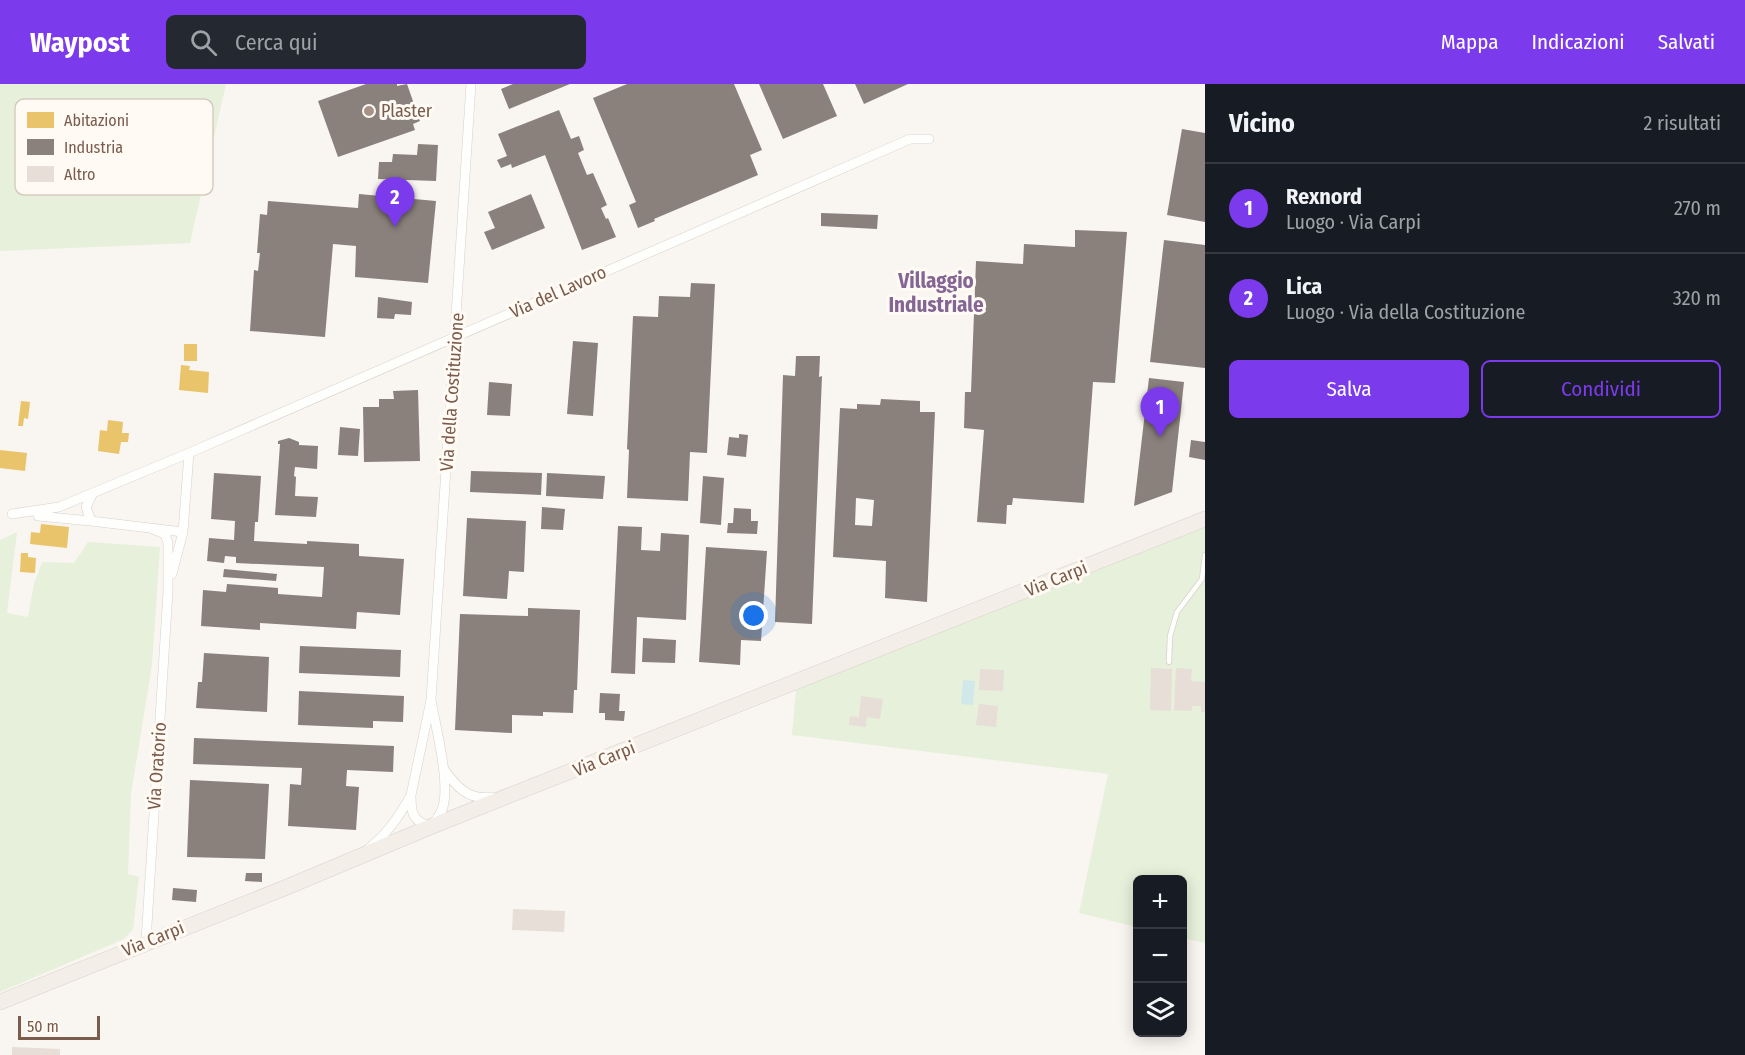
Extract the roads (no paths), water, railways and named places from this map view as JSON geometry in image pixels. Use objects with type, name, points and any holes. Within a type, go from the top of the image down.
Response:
[{"type":"main road","name":"Via Carpi","points":[[1,1002],[430,827],[1204,523]]},
{"type":"street","name":"Via della Costituzione","points":[[431,700],[443,768],[443,807],[440,815],[430,827],[420,823],[414,817],[411,795],[431,700],[471,84]]},
{"type":"street","name":"Via del Lavoro","points":[[189,453],[910,139],[929,139]]},
{"type":"street","points":[[12,514],[53,508],[189,453]]},
{"type":"street","name":"Via Oratorio","points":[[168,591],[183,532],[189,453]]},
{"type":"street","points":[[91,521],[86,507],[93,493]]},
{"type":"street","points":[[0,513],[51,516],[183,532]]},
{"type":"street","name":"Via Oratorio","points":[[146,941],[168,591],[168,543],[165,534],[150,528]]},
{"type":"street","points":[[443,768],[458,787],[474,798],[519,792]]},
{"type":"street","name":"Via della Costituzione","points":[[360,855],[390,829],[411,795]]},
{"type":"lane","points":[[1169,662],[1170,636],[1177,612],[1202,579],[1205,555]]},
{"type":"water","points":[[963,680],[975,681],[973,705],[961,704]]},
{"type":"place","name":"Plaster","points":[[369,111]]},
{"type":"place","name":"Lica","points":[[395,227]]},
{"type":"place","name":"Rexnord","points":[[1160,437]]},
{"type":"district","name":"Villaggio Industriale","points":[[936,293]]}]
